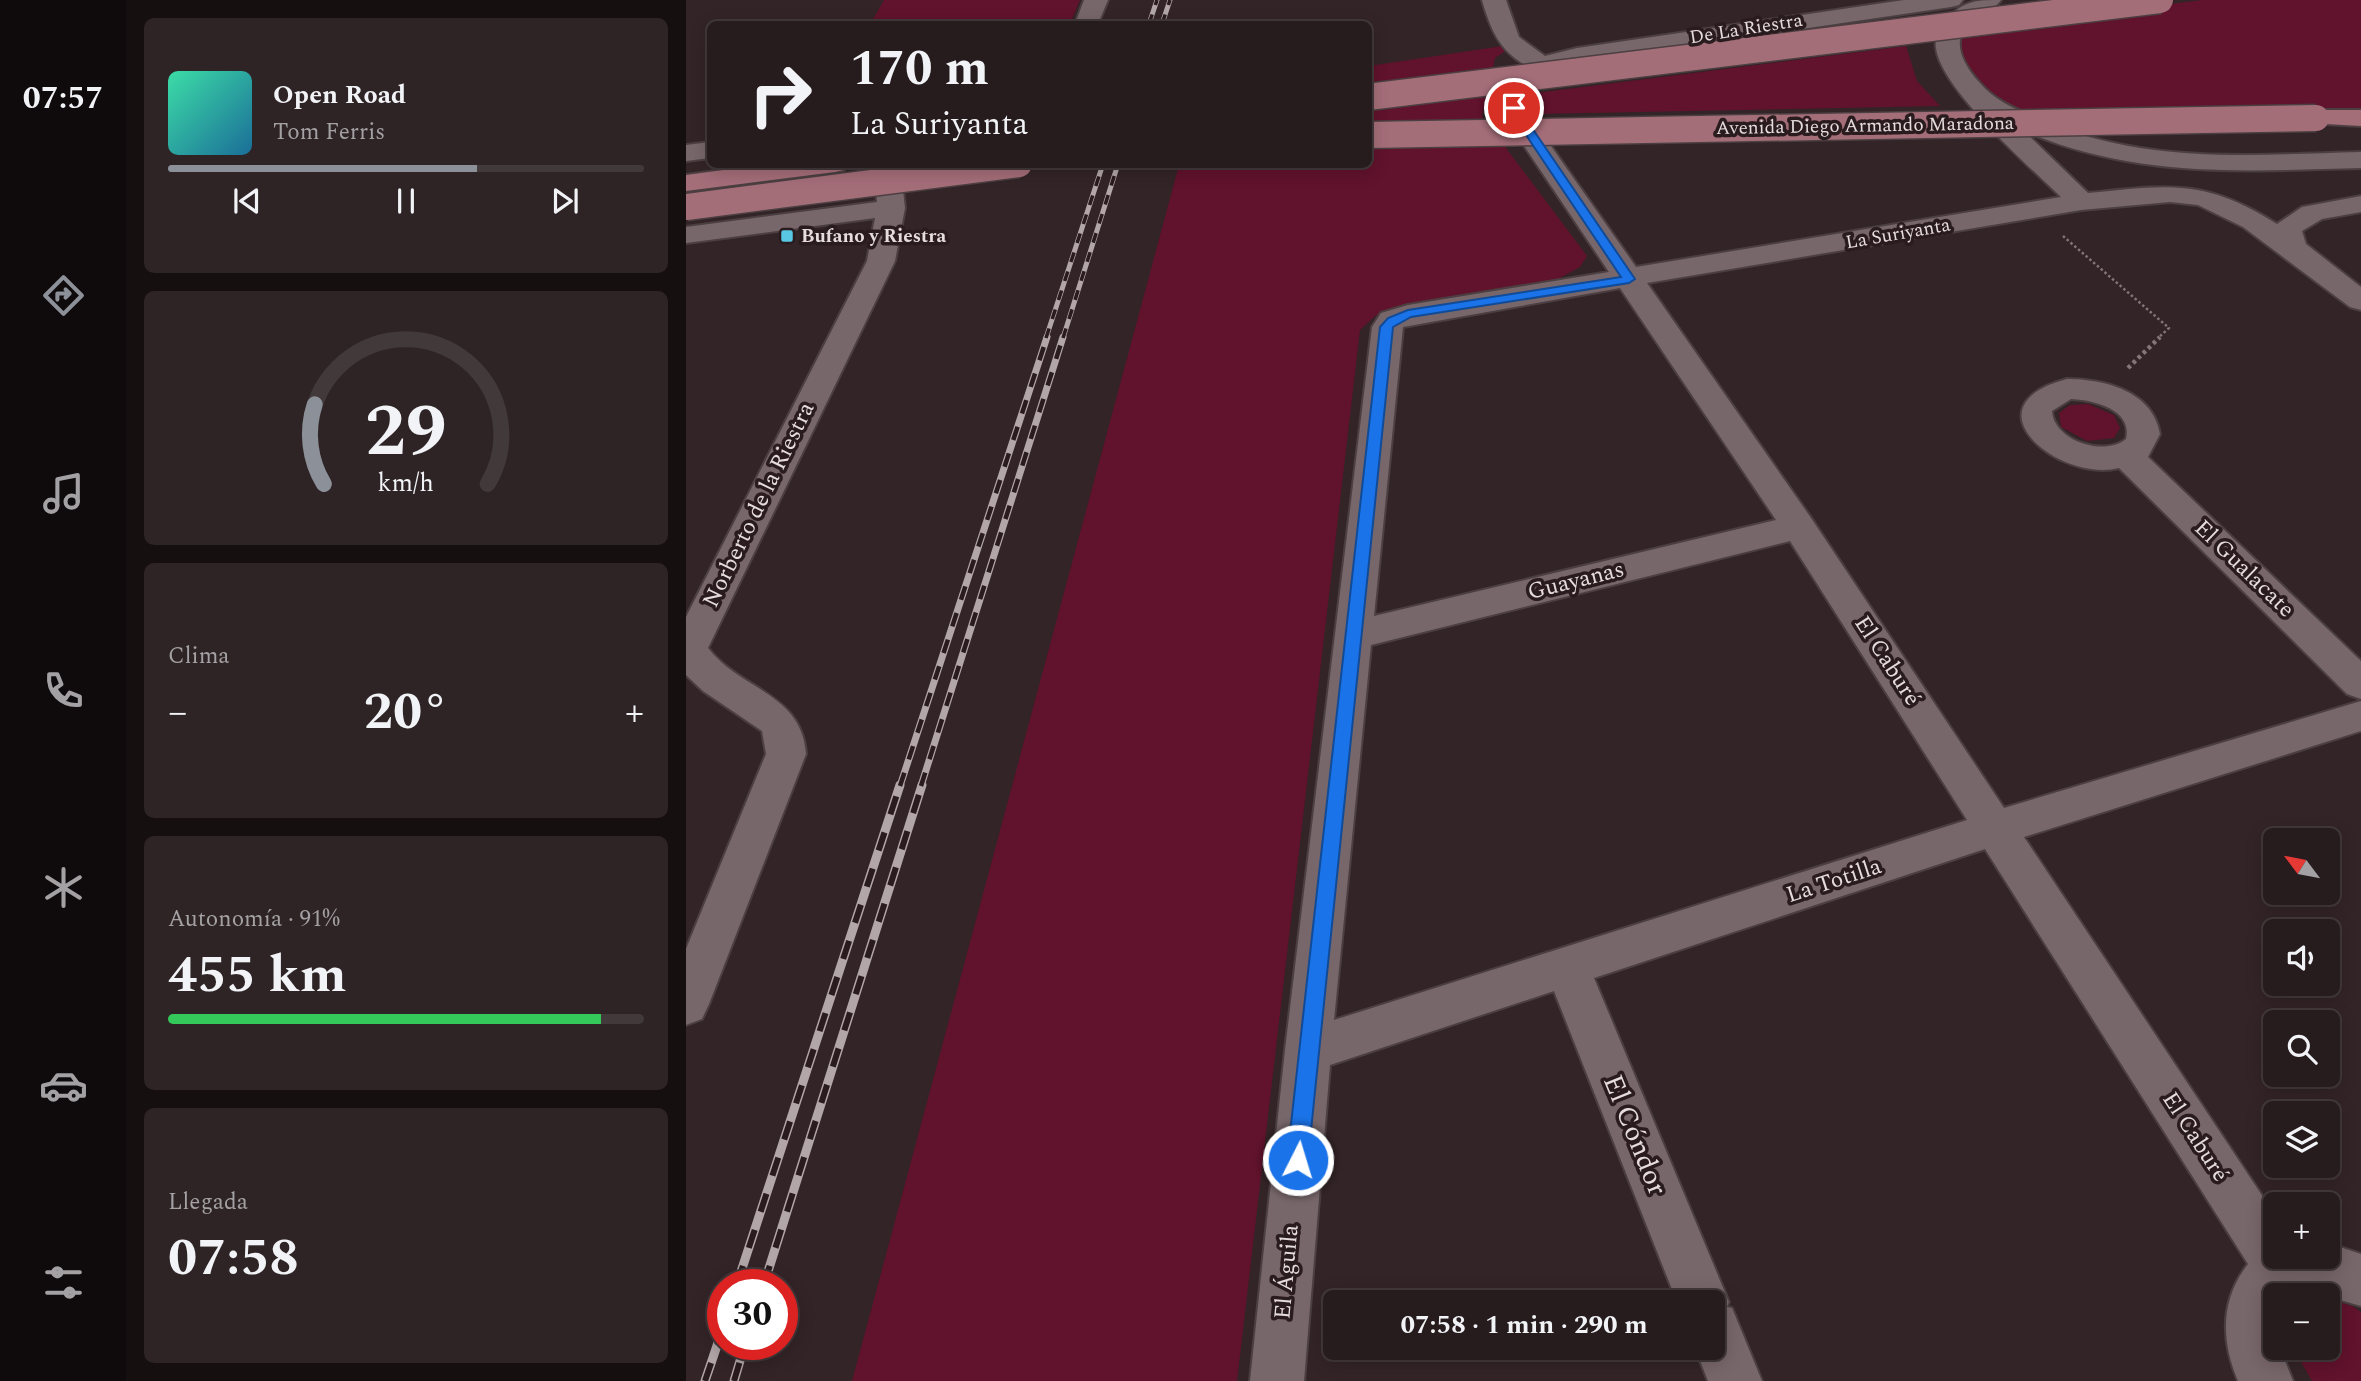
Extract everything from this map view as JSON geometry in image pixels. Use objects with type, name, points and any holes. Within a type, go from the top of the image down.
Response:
[{"type":"main road","points":[[1372,97],[2160,0]]},
{"type":"main road","name":"Avenida Diego Armando Maradona","points":[[1372,135],[2361,118]]},
{"type":"main road","points":[[686,183],[804,168]]},
{"type":"main road","points":[[686,207],[988,168]]},
{"type":"street","points":[[1088,21],[1096,0]]},
{"type":"street","points":[[1494,0],[1506,39],[1522,54],[1543,64]]},
{"type":"street","name":"De La Riestra","points":[[1543,64],[1838,7],[1951,0]]},
{"type":"street","points":[[1989,0],[1962,17],[1951,32],[1947,50],[1960,76],[2081,202]]},
{"type":"street","name":"El Caburé","points":[[1543,64],[1523,76],[1511,96],[1514,108],[1799,527],[1997,828],[2282,1271]]},
{"type":"street","points":[[1985,104],[2057,137],[2111,152],[2162,160],[2361,160]]},
{"type":"street","points":[[686,153],[707,150]]},
{"type":"street","name":"Norberto de la Riestra","points":[[686,1004],[786,754],[785,737],[776,720],[717,681],[687,650],[881,261],[891,208],[887,168]]},
{"type":"street","name":"La Suriyanta","points":[[1387,327],[1392,320],[1408,314],[2081,202],[2185,194],[2233,208],[2361,301]]},
{"type":"street","points":[[2295,252],[2288,238],[2288,229],[2294,221],[2310,214],[2361,204]]},
{"type":"street","points":[[686,235],[891,208]]},
{"type":"street","name":"El Águila","points":[[1277,1381],[1308,1050],[1387,327]]},
{"type":"street","points":[[2084,389],[2103,393],[2131,408],[2144,429],[2143,439],[2137,448],[2126,455],[2110,459],[2073,454],[2043,435],[2036,423],[2035,411],[2041,401],[2051,394],[2084,389]]},
{"type":"street","name":"El Gualacate","points":[[2126,455],[2361,684]]},
{"type":"street","name":"Guayanas","points":[[1353,635],[1799,527]]},
{"type":"street","name":"La Totilla","points":[[1308,1050],[1997,828],[2361,716]]},
{"type":"street","name":"El Cóndor","points":[[1567,967],[1698,1290]]},
{"type":"street","points":[[2266,1381],[2259,1369],[2250,1338],[2252,1310],[2263,1286],[2282,1271],[2307,1266],[2335,1269],[2361,1280]]},
{"type":"street","points":[[1725,1356],[1735,1381]]},
{"type":"path","points":[[2034,211],[2169,328],[2103,393]]},
{"type":"shaded area","points":[[884,0],[1080,0],[1071,21],[872,21]]},
{"type":"shaded area","points":[[2202,0],[2361,0],[2361,108],[2022,113],[1982,87],[1966,68],[1961,57],[1959,44],[1964,30]]},
{"type":"shaded area","points":[[1516,44],[1495,58],[1482,116],[1587,256],[1580,267],[1558,279],[1400,307],[1375,316],[1360,330],[1237,1381],[852,1381],[1178,168],[1372,168],[1372,66]]},
{"type":"shaded area","points":[[1906,46],[1917,81],[1940,106],[1536,114],[1528,94]]},
{"type":"shaded area","points":[[2088,404],[2114,415],[2120,428],[2114,438],[2087,441],[2061,427],[2059,413],[2070,405]]},
{"type":"shaded area","points":[[2340,1302],[2352,1306],[2361,1312],[2361,1381],[2312,1381],[2300,1360],[2340,1360]]},
{"type":"railway","points":[[1150,21],[1157,0]]},
{"type":"railway","points":[[1163,21],[1170,0]]},
{"type":"railway","points":[[1046,338],[1102,168]]},
{"type":"railway","points":[[1063,338],[1117,168]]},
{"type":"railway","points":[[900,786],[1047,337]]},
{"type":"railway","points":[[921,786],[1063,337]]},
{"type":"railway","points":[[742,1269],[900,785]]},
{"type":"railway","points":[[769,1269],[922,785]]},
{"type":"railway","points":[[705,1381],[712,1360]]},
{"type":"railway","points":[[734,1381],[740,1360]]},
{"type":"place","name":"Bufano y Riestra","points":[[787,236]]},
{"type":"route","points":[[1298,1160],[1387,327],[1392,320],[1408,314],[1629,279],[1514,108]]}]
